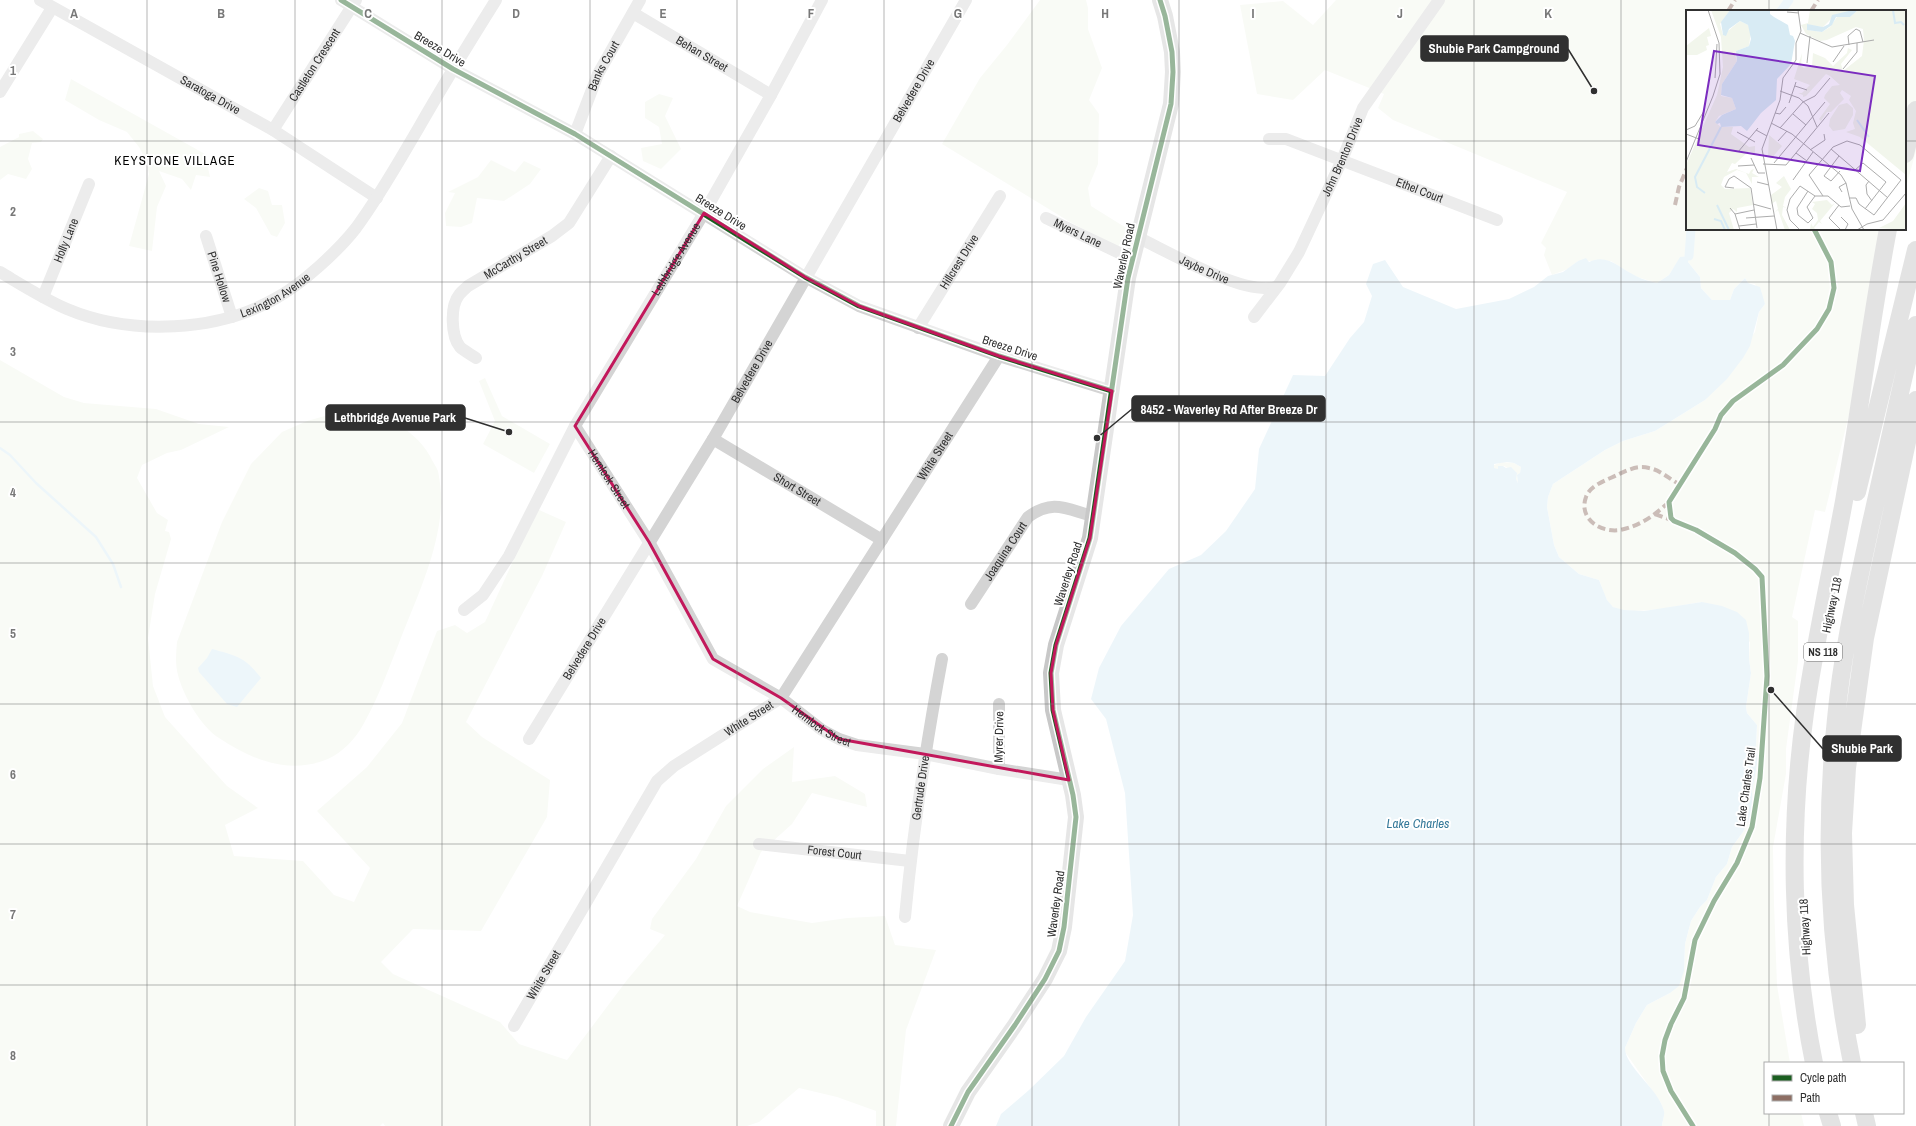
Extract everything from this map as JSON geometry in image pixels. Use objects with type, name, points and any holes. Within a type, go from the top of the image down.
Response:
[{"type":"highway","points":[[1906,150],[1916,110]]},
{"type":"highway","points":[[1814,1062],[1803,997],[1796,907],[1796,835],[1800,766],[1811,672],[1855,435],[1888,230]]},
{"type":"highway","name":"Highway 118","points":[[1820,1062],[1810,996],[1803,899],[1804,805],[1812,716],[1834,595],[1854,505],[1916,250]]},
{"type":"highway","name":"Highway 118","points":[[1852,1062],[1840,993],[1831,905],[1829,833],[1833,746],[1848,635],[1916,325]]},
{"type":"highway","points":[[1863,1062],[1847,935],[1843,861],[1844,804],[1852,720],[1865,638],[1916,402]]},
{"type":"highway","points":[[1829,1114],[1832,1126]]},
{"type":"highway","points":[[1864,1114],[1867,1126]]},
{"type":"highway","points":[[1873,1114],[1875,1126]]},
{"type":"main road","name":"Waverley Road","points":[[951,1126],[968,1092],[1045,979],[1059,951],[1064,927],[1076,817],[1073,795],[1053,710],[1051,673],[1056,645],[1090,538],[1128,278],[1137,237],[1168,123],[1173,72],[1171,44],[1160,0]]},
{"type":"street","name":"Saratoga Drive","points":[[40,0],[273,130],[377,198]]},
{"type":"street","name":"Breeze Drive","points":[[340,0],[354,3],[453,69],[575,134],[805,277],[858,306],[999,356],[1112,391]]},
{"type":"street","name":"Lexington Avenue","points":[[0,272],[68,310],[102,320],[136,326],[168,327],[200,324],[232,318],[278,297],[322,264],[355,230],[377,198],[453,69],[496,0]]},
{"type":"street","name":"Banks Court","points":[[575,134],[598,74],[640,0]]},
{"type":"street","name":"Lethbridge Avenue","points":[[464,610],[483,594],[510,556],[575,426],[704,213],[771,95],[822,0]]},
{"type":"street","name":"Belvedere Drive","points":[[530,739],[713,439],[966,0]]},
{"type":"street","name":"John Brenton Drive","points":[[1254,317],[1276,286],[1280,283],[1299,252],[1342,160],[1363,108],[1439,0]]},
{"type":"street","name":"Castleton Crescent","points":[[273,130],[354,3]]},
{"type":"street","points":[[0,92],[52,8]]},
{"type":"street","name":"Behan Street","points":[[632,13],[771,95]]},
{"type":"street","name":"Ethel Court","points":[[1269,139],[1286,139],[1497,220]]},
{"type":"street","name":"McCarthy Street","points":[[476,358],[460,347],[455,333],[453,319],[454,306],[459,294],[468,286],[552,236],[569,223],[612,156]]},
{"type":"street","name":"Holly Lane","points":[[43,297],[89,184]]},
{"type":"street","name":"Hillcrest Drive","points":[[918,328],[1000,196]]},
{"type":"street","name":"Myers Lane","points":[[1046,218],[1132,259]]},
{"type":"street","name":"Pine Hollow","points":[[206,236],[232,318]]},
{"type":"street","name":"Jaybe Drive","points":[[1137,237],[1213,274],[1251,287],[1267,289],[1276,286]]},
{"type":"street","name":"White Street","points":[[514,1026],[657,781],[674,766],[781,698],[999,356]]},
{"type":"street","name":"Hemlock Street","points":[[575,426],[649,542],[714,659],[781,698],[822,730],[839,739],[856,744],[924,754],[998,769],[1069,780]]},
{"type":"street","name":"Short Street","points":[[713,439],[882,540]]},
{"type":"street","name":"Joaquina Court","points":[[971,604],[1022,524],[1031,514],[1042,508],[1050,506],[1093,516]]},
{"type":"street","name":"Gertrude Drive","points":[[905,917],[910,861],[924,754],[942,659]]},
{"type":"street","name":"Myrer Drive","points":[[998,769],[999,704]]},
{"type":"street","name":"Forest Court","points":[[759,844],[910,861]]},
{"type":"highlighted area","points":[[704,213],[805,277],[859,306],[999,356],[1112,391],[1090,538],[1056,645],[1051,673],[1053,710],[1069,780],[839,739],[781,698],[713,659],[649,542],[575,426]]},
{"type":"shaded area","points":[[1040,0],[1086,0],[1088,8],[1088,29],[1102,68],[1089,100],[1099,114],[1098,164],[1088,188],[1091,206],[1128,229],[1118,247],[1070,222],[942,144],[980,78],[1007,45]]},
{"type":"shaded area","points":[[1336,0],[1916,0],[1916,151],[1906,187],[1906,10],[1686,10],[1686,230],[1895,230],[1825,512],[1815,510],[1792,617],[1798,621],[1798,661],[1786,749],[1786,774],[1773,847],[1777,985],[1790,1062],[1764,1062],[1764,1114],[1801,1114],[1804,1126],[1662,1126],[1664,1113],[1661,1103],[1625,1052],[1625,1048],[1636,1023],[1647,1005],[1670,993],[1684,971],[1685,944],[1691,921],[1700,907],[1707,900],[1716,877],[1727,864],[1732,847],[1743,832],[1753,811],[1752,791],[1758,759],[1756,746],[1757,725],[1747,713],[1746,707],[1751,673],[1749,659],[1750,642],[1702,602],[1644,611],[1621,610],[1613,607],[1606,598],[1599,580],[1579,574],[1559,557],[1554,545],[1547,507],[1548,497],[1553,484],[1605,450],[1623,441],[1655,431],[1705,400],[1755,332],[1759,312],[1765,304],[1755,284],[1748,283],[1745,278],[1734,289],[1730,300],[1712,300],[1701,288],[1700,277],[1688,262],[1688,256],[1680,258],[1669,275],[1657,283],[1634,276],[1611,261],[1578,261],[1568,269],[1552,275],[1544,255],[1546,248],[1541,243],[1567,192],[1393,120],[1378,108],[1384,94],[1325,70],[1293,100],[1257,94],[1240,5],[1283,1],[1313,25]]},
{"type":"shaded area","points":[[71,79],[205,154],[210,177],[196,175],[191,190],[182,179],[159,171],[166,186],[157,207],[152,251],[129,246],[149,174],[146,160],[139,147],[127,132],[99,120],[65,100]]},
{"type":"shaded area","points":[[659,94],[673,98],[665,116],[681,149],[661,169],[643,161],[641,148],[662,144],[659,127],[645,118],[645,102]]},
{"type":"shaded area","points":[[33,131],[43,139],[41,142],[32,143],[28,159],[32,169],[26,179],[8,174],[0,180],[0,147],[19,137],[19,134]]},
{"type":"shaded area","points":[[491,160],[515,172],[524,161],[541,169],[530,184],[504,201],[477,198],[472,223],[461,227],[446,226],[445,213],[455,193],[448,192],[478,177]]},
{"type":"shaded area","points":[[259,188],[268,191],[272,205],[282,205],[285,223],[277,237],[271,235],[256,208],[244,199]]},
{"type":"shaded area","points":[[0,360],[64,397],[84,403],[156,409],[199,424],[229,427],[181,450],[167,453],[142,465],[137,478],[157,513],[168,520],[165,531],[169,532],[171,539],[155,594],[148,638],[153,686],[165,717],[227,786],[258,808],[225,825],[234,856],[303,861],[334,895],[354,902],[370,868],[317,811],[367,767],[402,723],[437,631],[455,625],[467,633],[485,622],[537,509],[566,522],[542,576],[466,722],[482,737],[550,780],[547,817],[481,931],[413,929],[381,962],[393,974],[500,1022],[519,1044],[567,1060],[627,980],[665,935],[650,929],[652,919],[696,859],[726,806],[763,769],[794,747],[792,782],[835,776],[865,794],[867,807],[812,793],[792,824],[761,852],[737,906],[750,912],[812,923],[847,918],[885,916],[895,945],[936,950],[906,1030],[896,1126],[876,1126],[876,1111],[837,1097],[799,1088],[759,1122],[747,1126],[385,1126],[383,1123],[380,1126],[0,1126]]},
{"type":"shaded area","points":[[485,378],[502,416],[550,444],[534,473],[483,444],[495,421],[479,381]]},
{"type":"shaded area","points":[[346,410],[394,423],[414,436],[430,456],[438,471],[441,494],[441,507],[436,542],[419,593],[382,684],[357,735],[348,745],[333,756],[313,764],[299,766],[271,763],[244,753],[232,746],[212,733],[199,719],[188,701],[180,683],[176,663],[177,642],[222,522],[251,464],[282,432],[307,421]]},
{"type":"shaded area","points":[[1502,462],[1514,463],[1521,467],[1520,474],[1517,476],[1518,483],[1516,480],[1516,472],[1504,466],[1498,466],[1498,469],[1494,469],[1494,465]]},
{"type":"water","name":"Lake Charles","points":[[1689,256],[1688,262],[1700,277],[1701,288],[1712,300],[1730,300],[1734,289],[1745,278],[1748,283],[1760,287],[1765,304],[1759,312],[1750,346],[1727,379],[1705,400],[1655,431],[1623,441],[1605,450],[1553,484],[1548,497],[1547,507],[1554,545],[1559,557],[1579,574],[1599,580],[1607,600],[1613,607],[1624,610],[1644,611],[1702,602],[1722,606],[1737,612],[1746,620],[1749,633],[1749,659],[1751,673],[1746,707],[1747,713],[1757,725],[1756,746],[1758,759],[1752,791],[1753,811],[1743,832],[1732,847],[1727,864],[1716,877],[1707,900],[1700,907],[1691,921],[1685,944],[1684,971],[1679,986],[1670,993],[1647,1005],[1636,1023],[1625,1048],[1626,1055],[1630,1063],[1661,1103],[1664,1111],[1662,1126],[996,1126],[1001,1114],[1029,1090],[1064,1056],[1086,1017],[1125,961],[1133,915],[1125,793],[1106,719],[1091,699],[1099,668],[1121,626],[1169,569],[1201,555],[1226,531],[1255,489],[1259,449],[1293,375],[1325,376],[1350,338],[1364,322],[1372,296],[1366,284],[1373,264],[1385,260],[1403,287],[1456,309],[1509,299],[1534,287],[1548,276],[1563,272],[1578,261],[1586,258],[1589,262],[1602,259],[1614,263],[1630,273],[1657,283],[1669,275],[1680,257]],"holes":[[[1507,462],[1514,463],[1521,467],[1520,473],[1517,475],[1518,483],[1516,479],[1517,473],[1511,467],[1506,468],[1503,466],[1498,466],[1498,469],[1494,468],[1494,464]]]},
{"type":"water","points":[[212,649],[240,658],[245,661],[261,678],[237,707],[227,704],[199,672],[198,668],[207,658]]},
{"type":"waterway","points":[[1782,10],[1789,0]]},
{"type":"waterway","points":[[1689,256],[1691,230]]},
{"type":"waterway","points":[[0,448],[10,455],[36,483],[96,537],[113,564],[121,587]]},
{"type":"marked path","points":[[1729,10],[1735,0]]},
{"type":"marked path","points":[[1812,10],[1818,0]]},
{"type":"marked path","points":[[1675,205],[1679,187],[1686,170]]},
{"type":"marked path","points":[[1669,502],[1653,516],[1641,523],[1620,530],[1606,529],[1593,523],[1588,518],[1584,505],[1586,497],[1591,489],[1604,481],[1633,468],[1645,467],[1653,469],[1681,485]]},
{"type":"marked path","points":[[1655,514],[1674,521]]},
{"type":"cycle path","points":[[341,0],[453,69],[575,134],[805,277],[859,306],[999,356],[1112,391]]},
{"type":"cycle path","points":[[951,1126],[968,1092],[1045,979],[1059,951],[1064,927],[1076,817],[1073,795],[1053,710],[1051,673],[1056,645],[1090,538],[1128,278],[1171,104],[1173,72],[1172,52],[1165,16],[1160,0]]},
{"type":"cycle path","name":"Lake Charles Trail","points":[[1693,1126],[1671,1091],[1663,1071],[1662,1056],[1665,1040],[1671,1024],[1684,998],[1695,940],[1714,901],[1737,863],[1752,827],[1760,778],[1767,676],[1762,577],[1755,569],[1735,553],[1696,530],[1674,521],[1671,518],[1669,502],[1715,429],[1721,415],[1733,401],[1783,365],[1817,329],[1829,309],[1834,288],[1831,262],[1815,230]]},
{"type":"place","name":"Shubie Park Campground","points":[[1594,91]]},
{"type":"place","name":"Lethbridge Avenue Park","points":[[509,432]]},
{"type":"place","name":"8452 - Waverley Rd After Breeze Dr","points":[[1097,438]]},
{"type":"place","name":"Shubie Park","points":[[1771,690]]},
{"type":"district","name":"KEYSTONE VILLAGE","points":[[175,160]]}]
